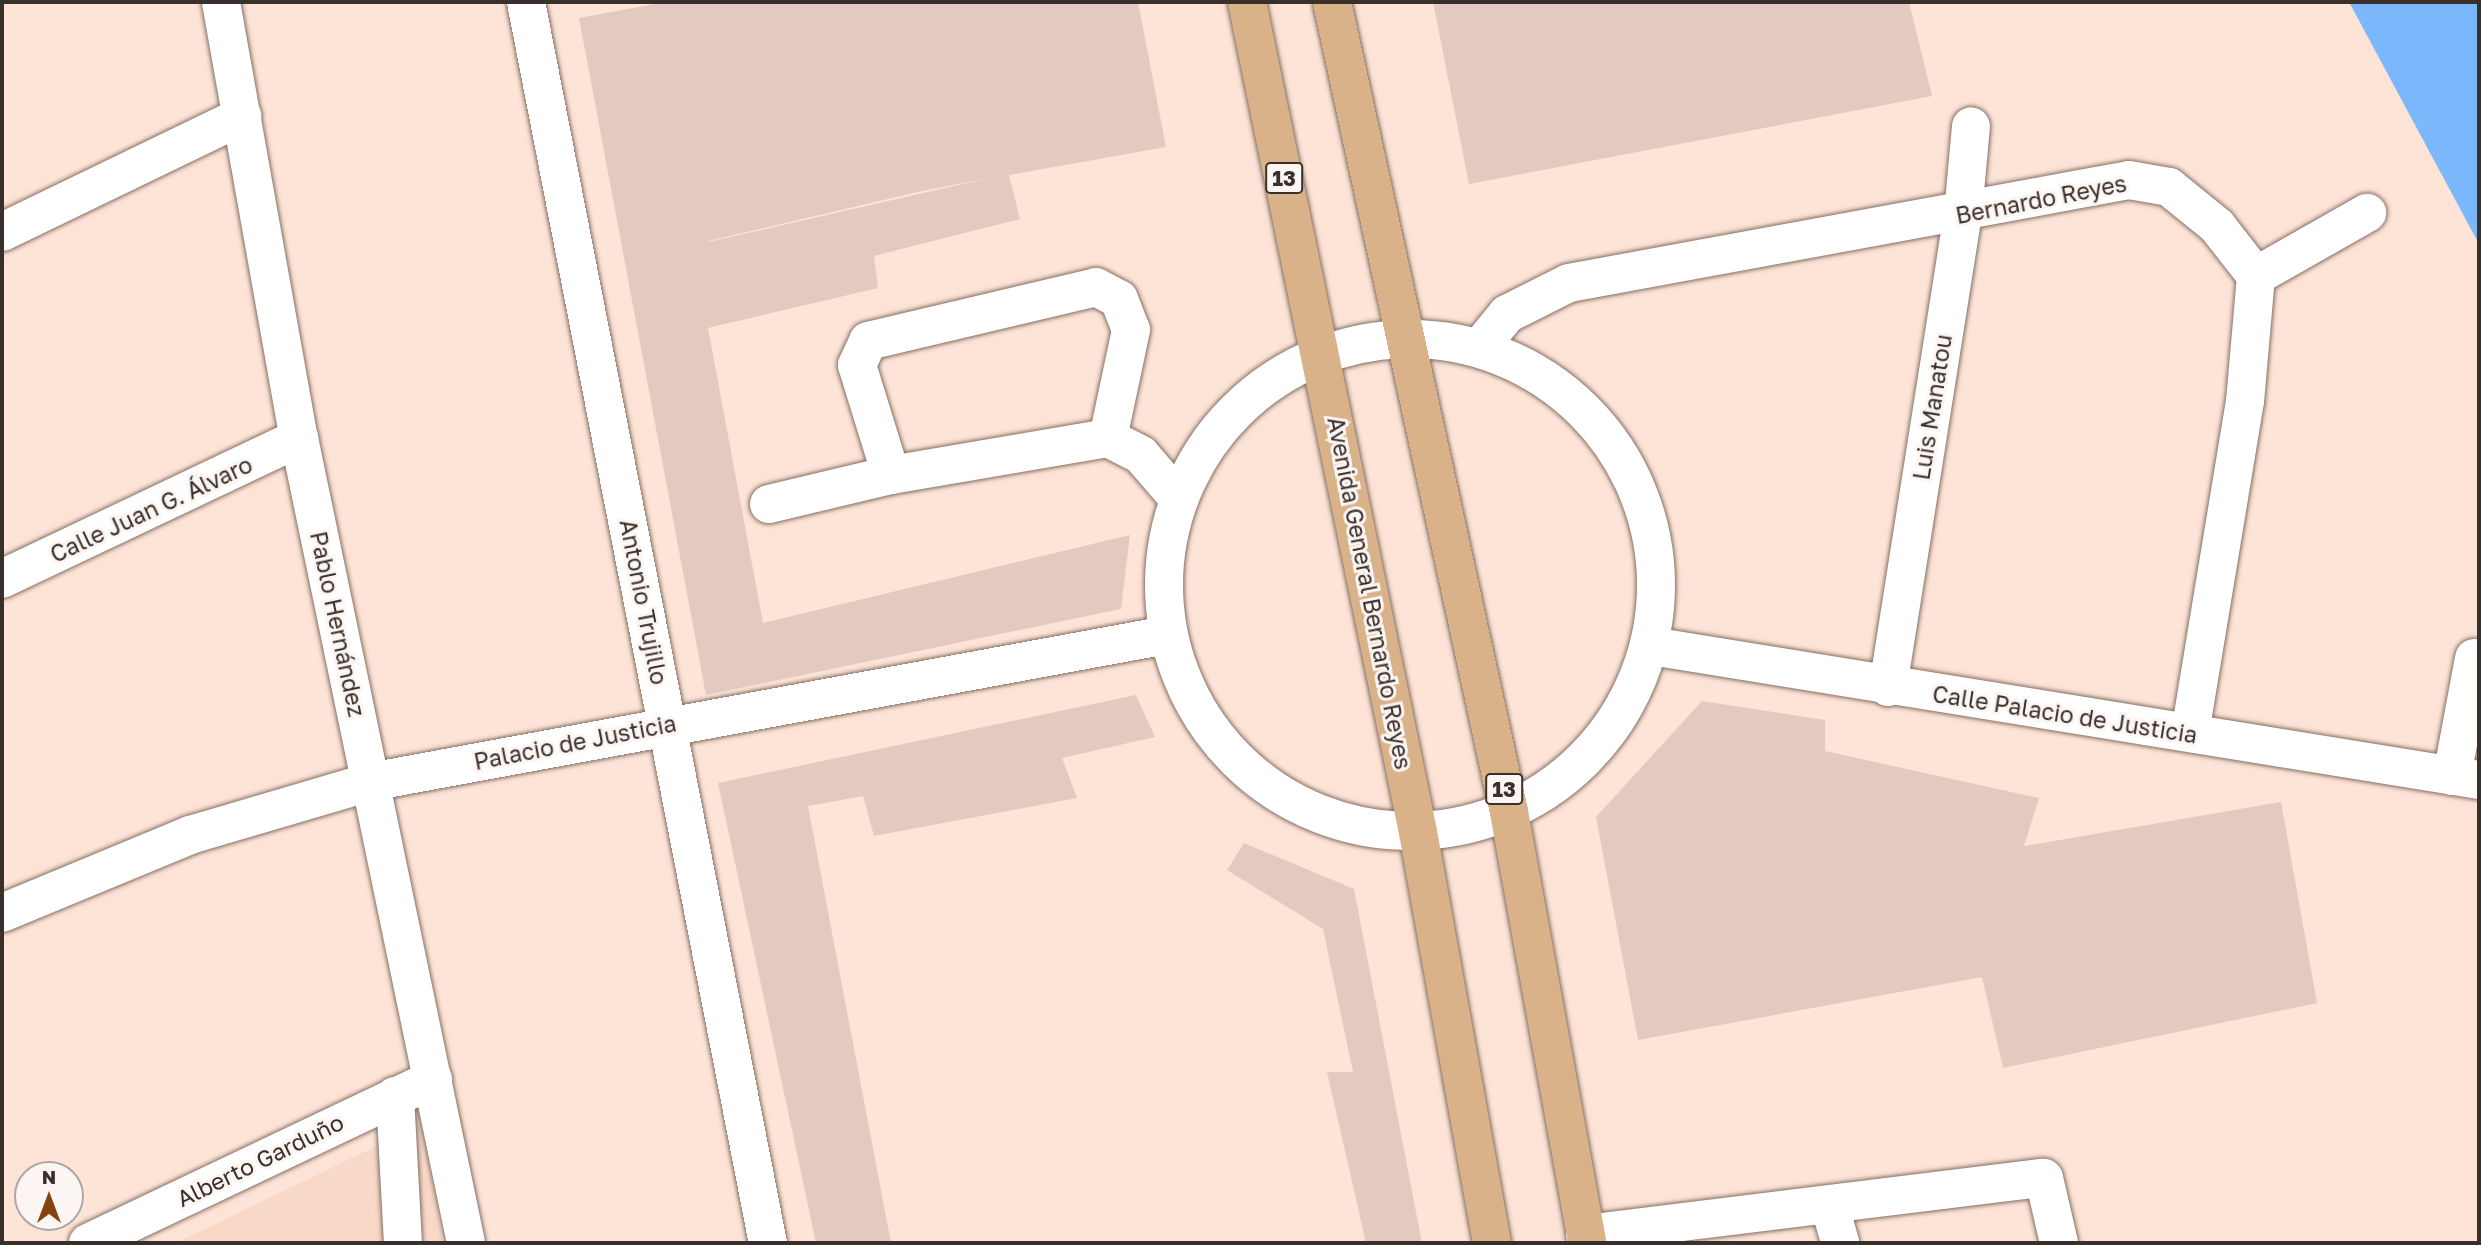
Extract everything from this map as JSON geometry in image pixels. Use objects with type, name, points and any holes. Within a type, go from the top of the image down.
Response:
[{"type":"main road","name":"Avenida General Bernardo Reyes","points":[[1247,2],[1418,832],[1492,1243]]},
{"type":"main road","name":"13","points":[[1332,2],[1509,811],[1586,1239]]},
{"type":"street","name":"Antonio Trujillo","points":[[526,2],[768,1243]]},
{"type":"street","name":"Pablo Hernández","points":[[226,3],[242,116],[299,438],[466,1243]]},
{"type":"street","points":[[2,232],[242,116]]},
{"type":"street","name":"Luis Manatou","points":[[1888,687],[1963,214],[1970,126]]},
{"type":"street","name":"Bernardo Reyes","points":[[1480,348],[1507,314],[1569,283],[2151,181],[2187,197],[2256,276]]},
{"type":"street","points":[[2190,732],[2245,401],[2256,276],[2367,213]]},
{"type":"street","points":[[891,475],[857,365],[868,341],[1096,287],[1119,299],[1131,330],[1108,438]]},
{"type":"street","name":"13","points":[[1404,338],[1480,348],[1549,380],[1612,442],[1643,497],[1658,571],[1651,646],[1622,715],[1573,772],[1509,811],[1418,832],[1350,824],[1286,798],[1231,755],[1191,700],[1167,635],[1163,566],[1178,498],[1211,437],[1260,388],[1321,354],[1404,338]]},
{"type":"street","name":"Calle Juan G. Álvaro","points":[[2,579],[299,438]]},
{"type":"street","points":[[769,504],[891,475],[1108,438],[1141,455],[1178,498]]},
{"type":"street","name":"Palacio de Justicia","points":[[2,913],[190,835],[370,782],[668,724],[1167,635]]},
{"type":"street","name":"Calle Palacio de Justicia","points":[[1651,646],[1888,687],[2190,732],[2466,778]]},
{"type":"street","points":[[2466,778],[2474,658]]},
{"type":"street","name":"Alberto Garduño","points":[[88,1243],[433,1079]]},
{"type":"street","points":[[395,1096],[403,1243]]},
{"type":"street","points":[[1586,1239],[2043,1178],[2059,1243]]},
{"type":"street","points":[[1830,1207],[1840,1243]]},
{"type":"shaded area","points":[[422,1124],[443,1243],[176,1243]]},
{"type":"water","points":[[2349,2],[2479,2],[2479,244]]},
{"type":"building","points":[[665,2],[1138,2],[1166,147],[1009,175],[1020,219],[874,256],[878,288],[708,328],[763,623],[1130,535],[1121,609],[706,695],[579,18]],"holes":[[[989,178],[708,242],[922,191]]]},
{"type":"building","points":[[1433,2],[1909,2],[1932,96],[1469,184]]},
{"type":"building","points":[[1136,695],[1155,737],[1062,758],[1077,798],[874,836],[863,796],[808,806],[891,1243],[816,1243],[718,783]]},
{"type":"building","points":[[1702,701],[1825,720],[1825,751],[2039,798],[2024,846],[2281,802],[2317,1003],[2003,1068],[1982,977],[1638,1040],[1596,817]]},
{"type":"building","points":[[1244,843],[1354,889],[1422,1243],[1366,1243],[1327,1072],[1353,1072],[1323,929],[1227,870]]}]
